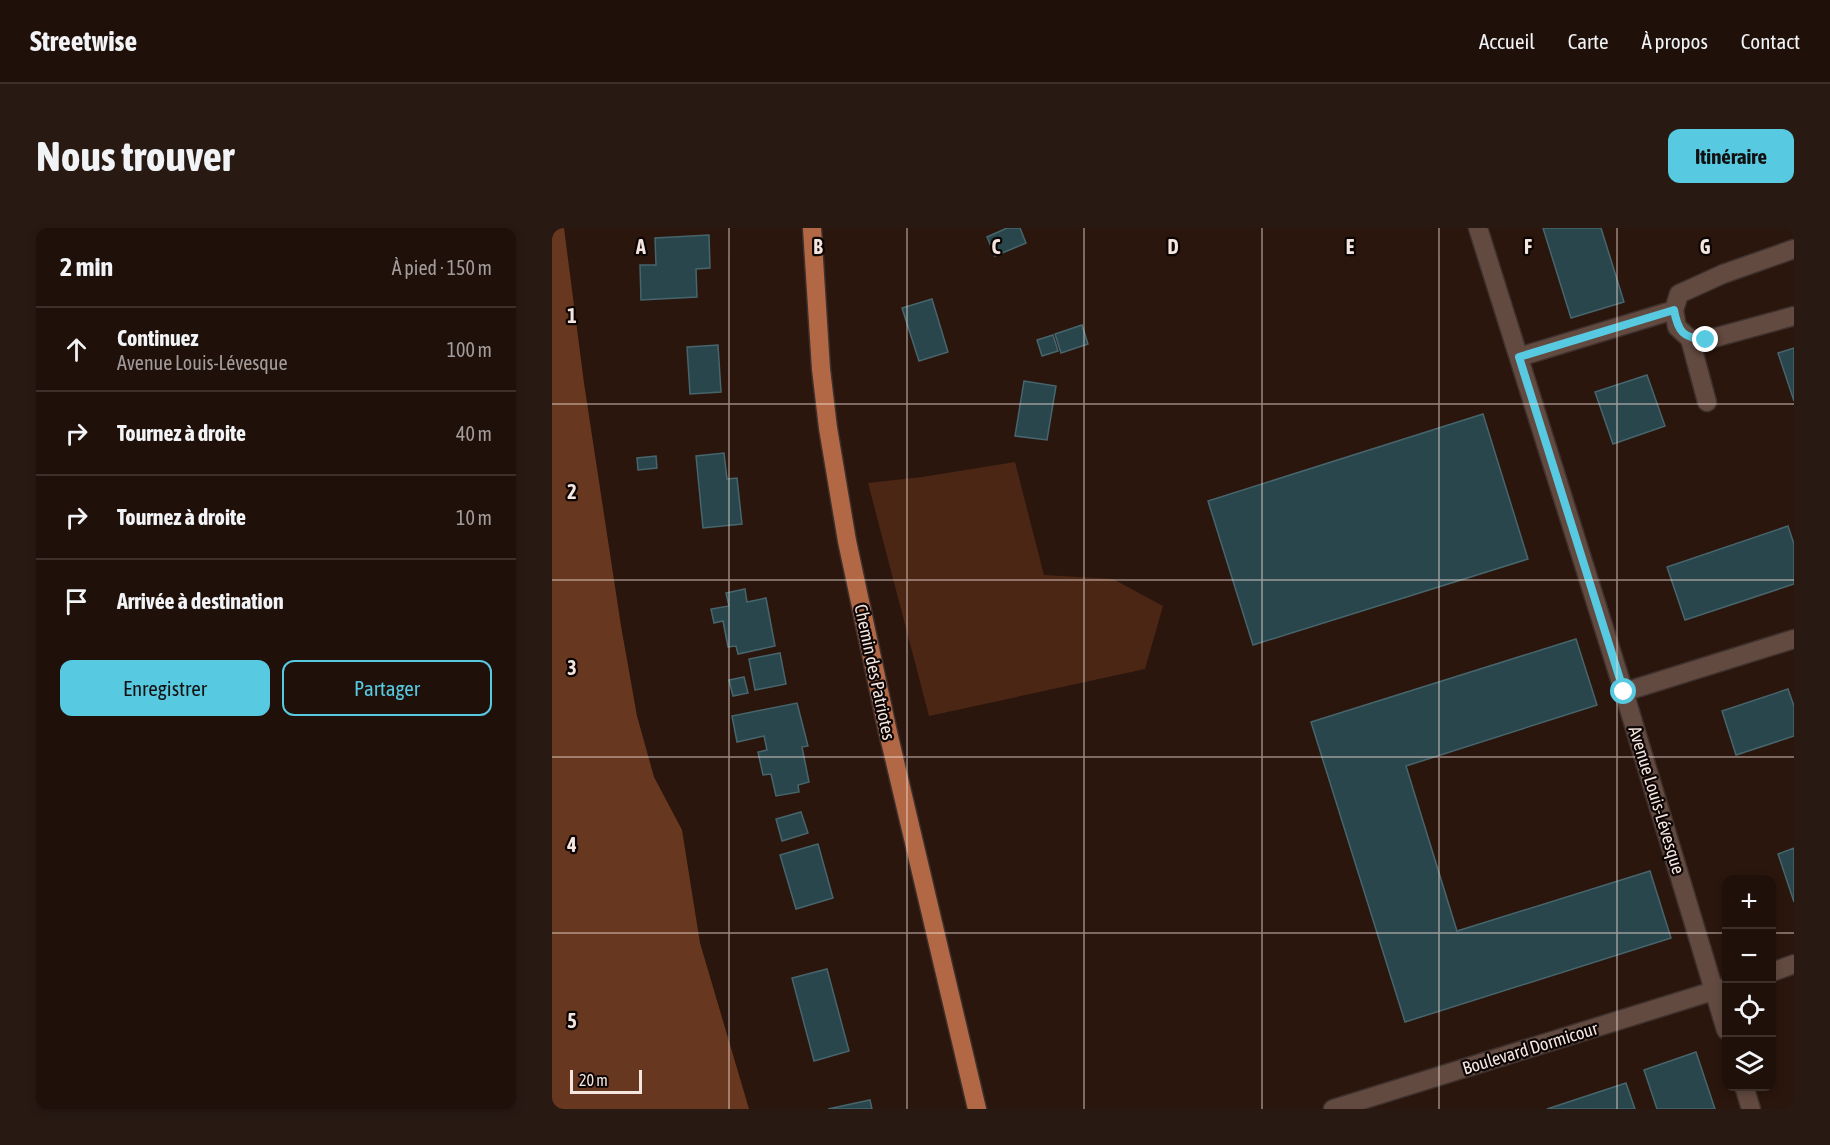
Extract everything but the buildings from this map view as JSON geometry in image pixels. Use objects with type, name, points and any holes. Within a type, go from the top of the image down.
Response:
[{"type":"main road","name":"Chemin des Patriotes","points":[[812,228],[821,369],[828,428],[847,541],[887,728],[977,1109]]},
{"type":"street","name":"Avenue Louis-Lévesque","points":[[1478,228],[1720,989]]},
{"type":"street","points":[[1707,402],[1690,339],[1677,327],[1674,310],[1679,294],[1724,274],[1794,249]]},
{"type":"street","points":[[1519,357],[1674,310]]},
{"type":"street","points":[[1690,339],[1706,340],[1794,316]]},
{"type":"street","points":[[1624,692],[1794,639]]},
{"type":"street","points":[[1776,971],[1794,964]]},
{"type":"street","name":"Boulevard Dormicour","points":[[1333,1109],[1720,989]]},
{"type":"street","points":[[1746,1091],[1751,1109]]},
{"type":"shaded area","points":[[552,228],[564,228],[584,383],[637,716],[654,777],[682,830],[700,943],[749,1109],[552,1109]]},
{"type":"shaded area","points":[[1015,462],[1044,575],[1113,579],[1163,606],[1145,669],[929,716],[868,483]]},
{"type":"route","points":[[1624,692],[1519,357],[1674,310],[1677,327],[1690,339],[1706,340]]}]
